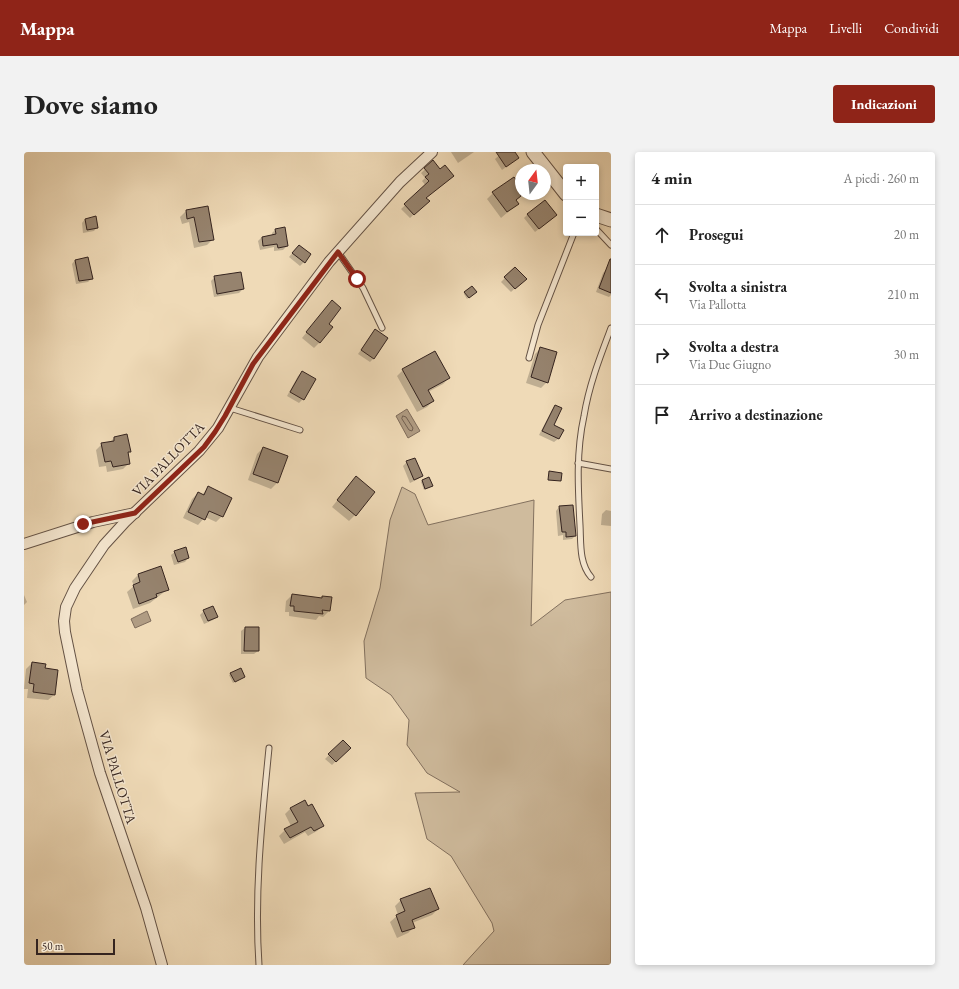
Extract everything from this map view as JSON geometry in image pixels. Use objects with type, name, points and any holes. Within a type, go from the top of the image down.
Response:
[{"type":"street","name":"VIA PALLOTTA","points":[[162,965],[146,908],[100,773],[77,690],[64,628],[66,607],[77,584],[104,545],[204,447],[230,408],[253,364],[316,279],[400,182],[432,152]]},
{"type":"street","points":[[533,152],[563,190]]},
{"type":"street","points":[[599,216],[611,220]]},
{"type":"street","points":[[24,544],[88,523],[135,513]]},
{"type":"lane","points":[[599,232],[611,245]]},
{"type":"lane","points":[[529,358],[538,325],[573,236]]},
{"type":"lane","points":[[338,252],[363,288],[382,328]]},
{"type":"lane","points":[[591,578],[584,567],[582,555],[578,463],[587,398],[611,328]]},
{"type":"lane","points":[[230,408],[300,430]]},
{"type":"lane","points":[[578,463],[611,469]]},
{"type":"lane","points":[[259,965],[257,899],[261,826],[269,748]]},
{"type":"shaded area","points":[[402,487],[415,494],[428,525],[534,500],[531,626],[565,600],[611,592],[611,965],[463,965],[494,931],[492,923],[451,856],[427,839],[415,793],[460,792],[427,773],[407,745],[409,720],[391,695],[366,678],[364,641],[380,588],[390,520]]},
{"type":"water","points":[[407,409],[420,431],[408,438],[396,416]]},
{"type":"water","points":[[147,611],[151,621],[135,628],[131,619]]},
{"type":"building","points":[[496,152],[515,152],[519,158],[506,167]]},
{"type":"building","points":[[433,160],[440,169],[445,165],[454,176],[426,198],[430,201],[414,215],[404,204],[429,181],[425,177],[429,174],[424,168]]},
{"type":"building","points":[[514,177],[515,200],[519,204],[507,212],[492,192]]},
{"type":"building","points":[[545,200],[557,215],[539,229],[527,214]]},
{"type":"building","points":[[208,206],[214,240],[199,242],[194,217],[187,219],[186,210]]},
{"type":"building","points":[[96,216],[98,228],[87,230],[85,219]]},
{"type":"building","points":[[285,227],[288,246],[278,248],[277,244],[263,246],[262,237],[276,234],[275,229]]},
{"type":"building","points":[[299,245],[311,254],[305,263],[292,253]]},
{"type":"building","points":[[88,257],[93,279],[79,281],[75,260]]},
{"type":"building","points":[[611,259],[611,293],[599,288]]},
{"type":"building","points":[[515,267],[527,279],[515,289],[504,277]]},
{"type":"building","points":[[241,272],[244,289],[217,294],[214,276]]},
{"type":"building","points":[[472,286],[477,292],[469,298],[464,292]]},
{"type":"building","points":[[332,300],[341,308],[329,324],[333,327],[320,343],[306,332]]},
{"type":"building","points":[[375,329],[388,338],[374,359],[361,350]]},
{"type":"building","points":[[540,347],[557,352],[548,383],[531,377]]},
{"type":"building","points":[[435,351],[450,378],[428,390],[434,401],[423,407],[402,369]]},
{"type":"building","points":[[302,371],[316,379],[304,400],[290,392]]},
{"type":"building","points":[[555,405],[562,408],[554,425],[564,430],[559,439],[542,431]]},
{"type":"building","points":[[127,434],[131,452],[128,452],[130,464],[113,467],[111,461],[105,462],[101,443],[114,441],[114,437]]},
{"type":"building","points":[[263,447],[288,456],[278,483],[253,474]]},
{"type":"building","points":[[415,458],[423,476],[414,480],[406,461]]},
{"type":"building","points":[[549,471],[562,473],[561,481],[548,480]]},
{"type":"building","points":[[356,476],[375,492],[356,516],[337,500]]},
{"type":"building","points":[[429,477],[433,486],[425,489],[422,480]]},
{"type":"building","points":[[208,486],[232,498],[223,517],[209,511],[205,520],[188,512],[198,492],[204,495]]},
{"type":"building","points":[[573,505],[576,536],[566,537],[566,532],[562,532],[559,506]]},
{"type":"building","points":[[186,547],[189,558],[178,562],[174,551]]},
{"type":"building","points":[[161,566],[169,590],[156,594],[157,597],[139,604],[133,585],[140,582],[138,574]]},
{"type":"building","points":[[292,594],[322,598],[322,596],[332,597],[330,611],[322,610],[323,614],[294,611],[294,606],[290,606]]},
{"type":"building","points":[[213,606],[218,617],[208,621],[203,610]]},
{"type":"building","points":[[245,627],[259,627],[259,651],[244,651]]},
{"type":"building","points":[[32,662],[46,664],[45,668],[58,670],[55,695],[33,692],[34,684],[29,683]]},
{"type":"building","points":[[241,668],[245,677],[235,682],[230,673]]},
{"type":"building","points":[[343,740],[351,748],[336,762],[328,754]]},
{"type":"building","points":[[305,800],[308,806],[312,804],[324,826],[314,831],[311,827],[290,838],[284,829],[298,822],[290,808]]},
{"type":"building","points":[[430,888],[439,909],[412,920],[415,928],[402,932],[396,915],[405,911],[400,899]]},
{"type":"route","points":[[83,524],[135,513],[204,447],[225,416],[253,364],[306,292],[338,252],[357,279]]}]
